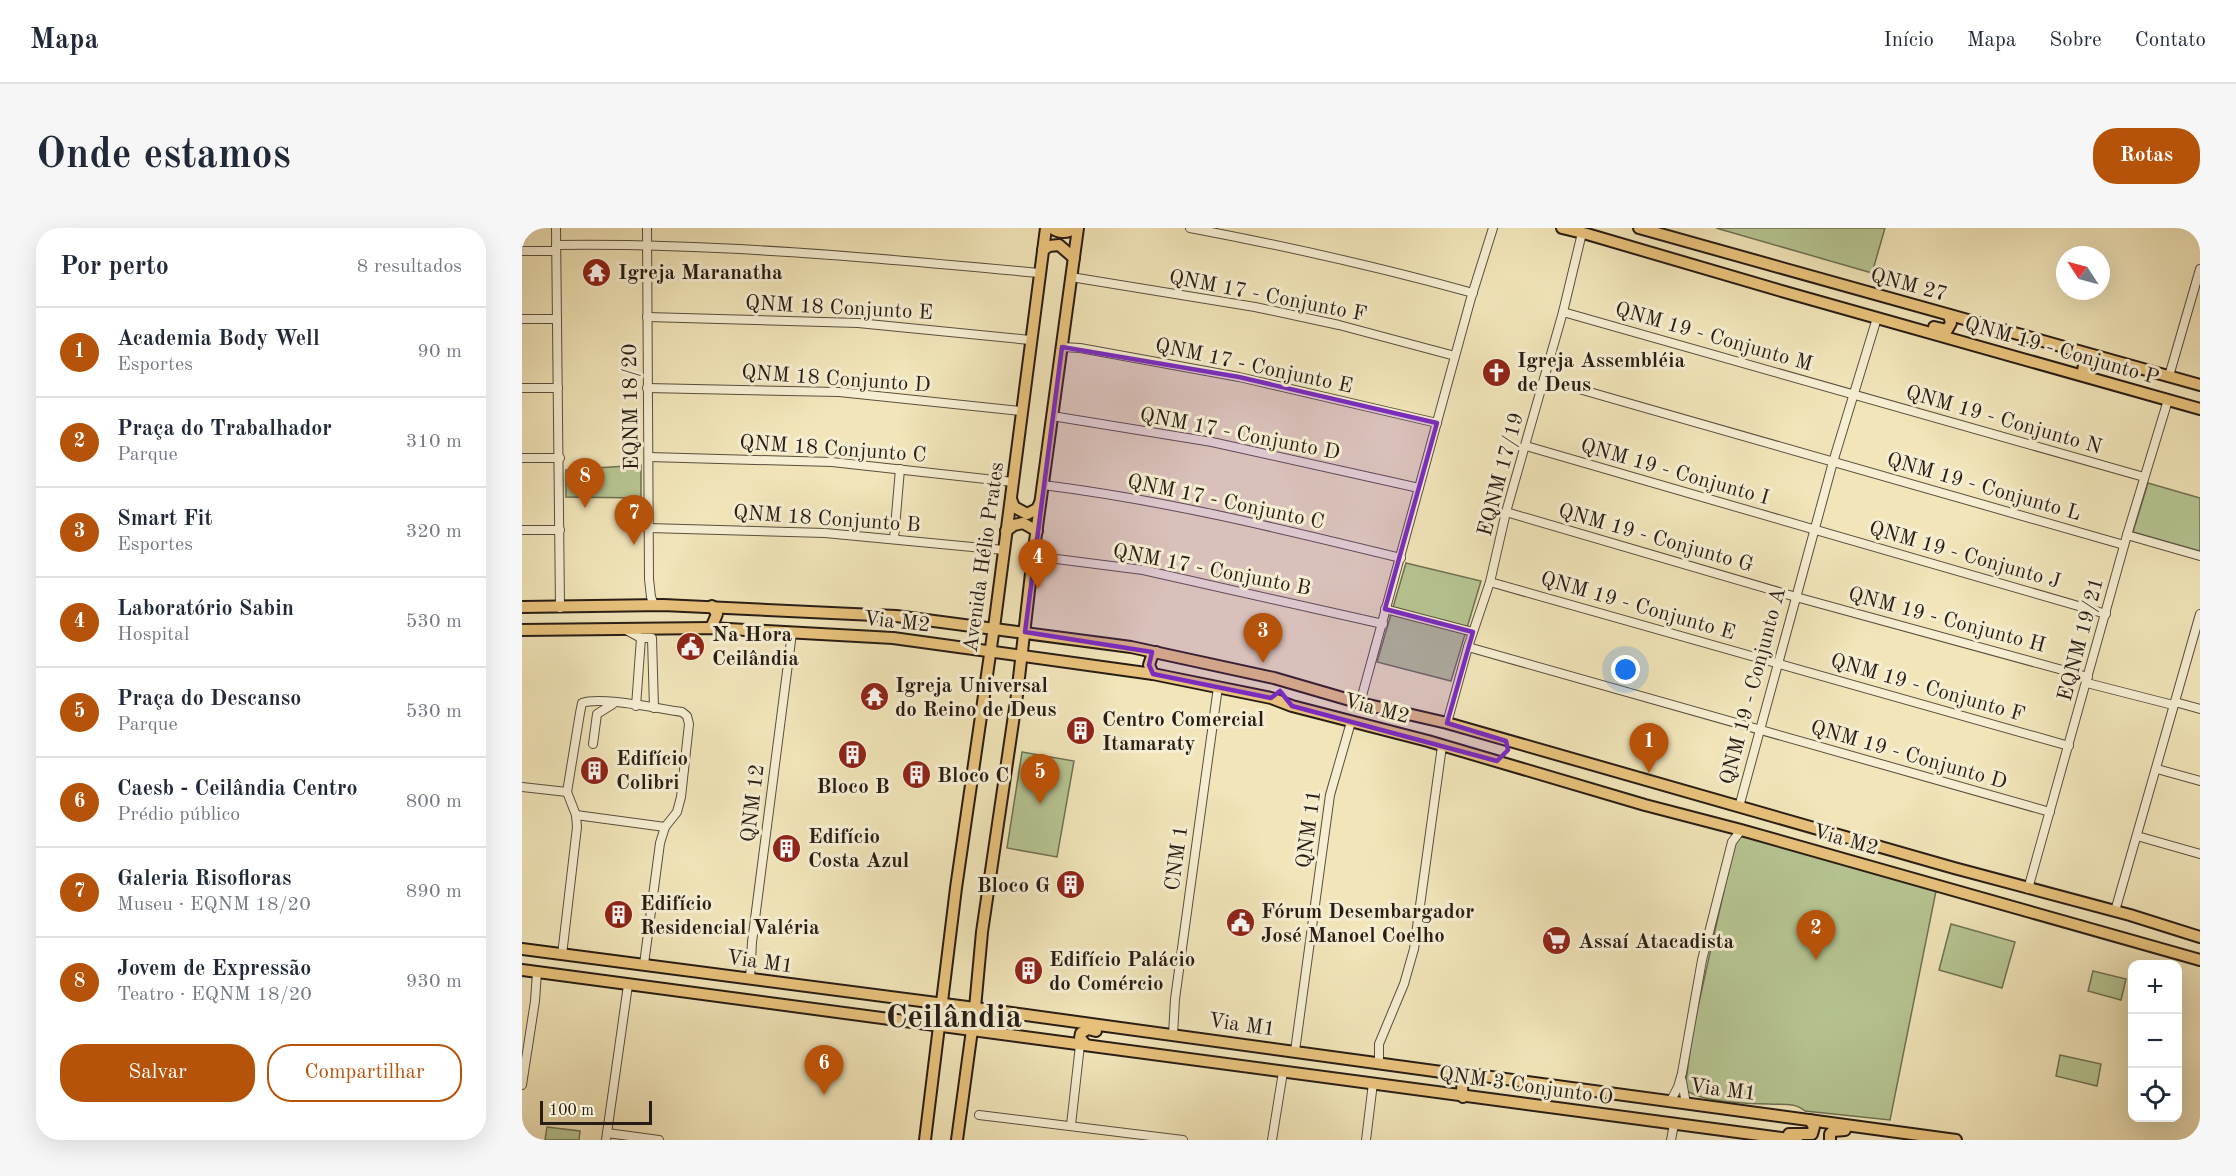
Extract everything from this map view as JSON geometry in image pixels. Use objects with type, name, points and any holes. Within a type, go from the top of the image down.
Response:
[{"type":"main road","name":"Avenida Hélio Prates","points":[[925,1140],[956,888],[1004,550],[1046,228]]},
{"type":"main road","points":[[1052,228],[1063,232],[1076,228]]},
{"type":"main road","points":[[957,1140],[975,1008],[982,932],[1022,655],[1076,228]]},
{"type":"main road","points":[[1562,228],[1653,249],[1659,247],[1662,242],[1656,233]]},
{"type":"main road","name":"QNM 27","points":[[1639,228],[2200,385]]},
{"type":"main road","points":[[1585,233],[1878,318],[1908,320],[1946,330],[1951,323],[1949,315]]},
{"type":"main road","points":[[1043,250],[1059,245],[1074,258]]},
{"type":"main road","points":[[1825,303],[1823,291],[1829,287],[1870,299],[1894,300]]},
{"type":"main road","name":"QNM 19 - Conjunto P","points":[[1878,318],[2200,409]]},
{"type":"main road","points":[[2087,376],[2083,371],[2083,366],[2090,360],[2126,370],[2148,371]]},
{"type":"main road","points":[[1011,498],[1014,507],[1027,514],[1037,508],[1040,502]]},
{"type":"main road","points":[[1006,531],[1014,525],[1023,523],[1036,531]]},
{"type":"main road","points":[[711,628],[717,614],[712,606]]},
{"type":"main road","points":[[522,607],[712,606],[896,616],[1025,632]]},
{"type":"main road","points":[[735,629],[730,620],[737,608]]},
{"type":"main road","points":[[894,638],[902,627],[896,616]]},
{"type":"main road","name":"Via M2","points":[[522,630],[711,628],[894,638],[1153,674],[1271,698],[1292,706],[1497,761],[1645,805],[2200,960]]},
{"type":"main road","name":"Via M2","points":[[1025,632],[1156,652],[1274,678],[1360,703],[1447,723]]},
{"type":"main road","points":[[1153,674],[1149,665],[1156,652]]},
{"type":"main road","points":[[1271,698],[1279,685],[1274,678]]},
{"type":"main road","points":[[1292,706],[1288,695],[1290,690],[1298,684]]},
{"type":"main road","name":"QNM 19 - Conjunto A","points":[[1447,723],[1739,807]]},
{"type":"main road","points":[[1497,761],[1506,754],[1508,747],[1506,741]]},
{"type":"main road","points":[[1520,768],[1519,752],[1527,747]]},
{"type":"main road","points":[[1739,807],[2028,889],[2115,911],[2195,936],[2178,954]]},
{"type":"main road","points":[[1950,889],[1954,868]]},
{"type":"main road","points":[[1962,892],[1967,872]]},
{"type":"main road","points":[[2178,930],[2178,954]]},
{"type":"main road","name":"Via M1","points":[[522,949],[1956,1140]]},
{"type":"main road","points":[[522,954],[561,960],[585,957]]},
{"type":"main road","name":"Via M1","points":[[522,970],[1373,1083]]},
{"type":"main road","points":[[595,980],[623,978],[692,986],[697,981],[694,972]]},
{"type":"main road","points":[[714,995],[709,993],[707,988],[709,983],[715,981],[773,988],[797,986]]},
{"type":"main road","points":[[802,1008],[823,1005],[850,1008],[857,1001],[852,992]]},
{"type":"main road","points":[[1083,1045],[1080,1036],[1085,1030],[1119,1034],[1141,1031]]},
{"type":"main road","points":[[1190,1059],[1209,1057],[1243,1060],[1248,1051],[1244,1044]]},
{"type":"main road","points":[[1445,1094],[1453,1085],[1449,1073]]},
{"type":"main road","points":[[1463,1097],[1463,1081],[1468,1074]]},
{"type":"main road","name":"QNM 3 Conjunto O","points":[[1373,1083],[1463,1097],[1768,1136]]},
{"type":"main road","points":[[1768,1136],[1789,1134],[1809,1136],[1814,1127],[1809,1120]]},
{"type":"main road","points":[[1830,1140],[1830,1134],[1833,1131],[1860,1127]]},
{"type":"main road","points":[[1768,1136],[1797,1140]]},
{"type":"street","points":[[556,228],[560,608]]},
{"type":"street","name":"EQNM 18/20","points":[[647,228],[648,528],[650,588],[654,605]]},
{"type":"street","points":[[1190,228],[1374,266],[1473,293]]},
{"type":"street","points":[[1360,703],[1455,356],[1493,228]]},
{"type":"street","name":"EQNM 17/19","points":[[1447,723],[1468,647],[1490,582],[1506,512],[1585,233]]},
{"type":"street","points":[[522,251],[647,245],[826,254],[1039,273]]},
{"type":"street","points":[[2169,376],[2200,269]]},
{"type":"street","name":"QNM 17 - Conjunto F","points":[[1071,277],[1255,307],[1455,356]]},
{"type":"street","name":"QNM 19 - Conjunto M","points":[[1563,312],[1854,395]]},
{"type":"street","name":"QNM 18 Conjunto E","points":[[646,317],[858,323],[1030,340]]},
{"type":"street","name":"QNM 19 - Conjunto A","points":[[1739,807],[1758,730],[1833,462],[1878,318]]},
{"type":"street","points":[[522,320],[557,319]]},
{"type":"street","name":"QNM 17 - Conjunto E","points":[[1062,347],[1239,378],[1437,423]]},
{"type":"street","name":"QNM 19 - Conjunto L","points":[[1544,379],[2124,544]]},
{"type":"street","points":[[522,388],[558,388]]},
{"type":"street","name":"QNM 18 Conjunto D","points":[[647,388],[839,392],[1021,411]]},
{"type":"street","name":"QNM 19 - Conjunto N","points":[[1854,395],[2144,477]]},
{"type":"street","name":"EQNM 19/21","points":[[2028,889],[2124,544],[2168,400]]},
{"type":"street","name":"QNM 17 - Conjunto D","points":[[1052,416],[1212,442],[1419,489]]},
{"type":"street","name":"QNM 19 - Conjunto I","points":[[1526,446],[1814,530]]},
{"type":"street","name":"QNM 18 Conjunto C","points":[[649,457],[832,462],[1013,482]]},
{"type":"street","points":[[522,458],[560,458]]},
{"type":"street","points":[[894,539],[900,470]]},
{"type":"street","name":"QNM 17 - Conjunto C","points":[[1043,485],[1153,502],[1245,520],[1401,558]]},
{"type":"street","name":"QNM 19 - Conjunto G","points":[[1506,512],[1796,597]]},
{"type":"street","name":"QNM 18 Conjunto B","points":[[648,528],[825,533],[1004,550]]},
{"type":"street","points":[[522,530],[560,530]]},
{"type":"street","name":"QNM 19 - Conjunto J","points":[[1814,530],[2106,614]]},
{"type":"street","points":[[2127,535],[2200,556]]},
{"type":"street","name":"QNM 17 - Conjunto B","points":[[1033,556],[1143,570],[1383,624]]},
{"type":"street","name":"QNM 19 - Conjunto E","points":[[1490,582],[1778,664]]},
{"type":"street","name":"QNM 19 - Conjunto H","points":[[1796,597],[2087,680],[2200,709]]},
{"type":"street","points":[[1385,609],[1473,632]]},
{"type":"street","points":[[2115,911],[2174,704],[2197,634],[2200,614]]},
{"type":"street","points":[[626,630],[641,638],[652,638],[654,708]]},
{"type":"street","name":"QNM 12","points":[[750,979],[752,942],[792,633]]},
{"type":"street","points":[[636,706],[641,638]]},
{"type":"street","name":"QNM 19 - Conjunto D","points":[[1468,647],[2050,812]]},
{"type":"street","name":"QNM 19 - Conjunto F","points":[[1778,664],[2069,746]]},
{"type":"street","name":"CNM 1","points":[[1173,1035],[1175,999],[1218,687]]},
{"type":"street","points":[[562,955],[577,827],[576,815],[567,792],[582,703],[593,701],[614,703],[682,712],[687,716],[689,724],[681,797],[677,812],[665,827],[658,851],[645,964]]},
{"type":"street","points":[[593,744],[597,714],[614,703]]},
{"type":"street","name":"QNM 11","points":[[1295,1051],[1330,795],[1351,722]]},
{"type":"street","points":[[1379,1063],[1379,1044],[1404,984],[1414,950],[1442,746]]},
{"type":"street","points":[[2157,769],[2200,781]]},
{"type":"street","points":[[522,787],[567,792]]},
{"type":"street","points":[[576,815],[665,827]]},
{"type":"street","points":[[1726,826],[1732,842]]},
{"type":"street","points":[[1670,1102],[1682,1073],[1702,960],[1732,842],[1741,830]]},
{"type":"street","points":[[2137,836],[2200,854]]},
{"type":"street","points":[[522,1085],[524,1050],[537,972]]},
{"type":"street","points":[[628,985],[607,1137],[659,1140]]},
{"type":"street","points":[[1071,1125],[1083,1045]]},
{"type":"street","points":[[1272,1140],[1283,1072]]},
{"type":"street","points":[[1682,1073],[1686,1104]]},
{"type":"street","points":[[1366,1140],[1373,1083]]},
{"type":"street","points":[[979,1115],[1183,1140]]},
{"type":"street","points":[[1671,1140],[1674,1124]]},
{"type":"highlighted area","points":[[1062,347],[1239,377],[1437,423],[1385,609],[1473,632],[1447,723],[1506,741],[1508,750],[1497,761],[1292,706],[1280,691],[1271,698],[1153,674],[1149,665],[1152,652],[1025,632]]},
{"type":"green space","points":[[1716,228],[1885,228],[1872,273]]},
{"type":"green space","points":[[641,465],[641,498],[566,497],[566,470]]},
{"type":"green space","points":[[2148,483],[2200,498],[2200,551],[2133,532]]},
{"type":"green space","points":[[1406,563],[1481,581],[1451,681],[1377,662]]},
{"type":"green space","points":[[1022,752],[1074,761],[1057,857],[1007,848]]},
{"type":"green space","points":[[1739,834],[1937,886],[1890,1120],[1805,1111],[1788,1104],[1725,1101],[1701,1097],[1685,1089],[1693,1029],[1736,837]]},
{"type":"green space","points":[[1951,924],[2015,942],[2002,988],[1939,970]]},
{"type":"green space","points":[[2093,971],[2126,979],[2121,1000],[2088,991]]},
{"type":"green space","points":[[2060,1055],[2101,1064],[2097,1086],[2056,1076]]},
{"type":"green space","points":[[547,1127],[580,1131],[579,1140],[545,1140]]},
{"type":"place","name":"Igreja Maranatha","points":[[597,272]]},
{"type":"place","name":"Igreja Assembléia de Deus","points":[[1496,372]]},
{"type":"place","name":"Jovem de Expressão","points":[[585,508]]},
{"type":"place","name":"Galeria Risofloras","points":[[634,545]]},
{"type":"place","name":"Laboratório Sabin","points":[[1038,589]]},
{"type":"place","name":"Na Hora Ceilândia","points":[[691,646]]},
{"type":"place","name":"Smart Fit","points":[[1263,663]]},
{"type":"place","name":"Igreja Universal do Reino de Deus","points":[[874,697]]},
{"type":"place","name":"Centro Comercial Itamaraty","points":[[1081,731]]},
{"type":"place","name":"Bloco B","points":[[853,755]]},
{"type":"place","name":"Edifício Colibri","points":[[595,770]]},
{"type":"place","name":"Academia Body Well","points":[[1649,773]]},
{"type":"place","name":"Bloco C","points":[[916,775]]},
{"type":"place","name":"Praça do Descanso","points":[[1040,804]]},
{"type":"place","name":"Edifício Costa Azul","points":[[787,848]]},
{"type":"place","name":"Bloco G","points":[[1071,885]]},
{"type":"place","name":"Edifício Residencial Valéria","points":[[619,915]]},
{"type":"place","name":"Fórum Desembargador José Manoel Coelho","points":[[1240,923]]},
{"type":"place","name":"Assaí Atacadista","points":[[1557,941]]},
{"type":"place","name":"Praça do Trabalhador","points":[[1816,960]]},
{"type":"place","name":"Edifício Palácio do Comércio","points":[[1028,971]]},
{"type":"place","name":"Caesb - Ceilândia Centro","points":[[824,1095]]},
{"type":"district","name":"Ceilândia","points":[[954,1015]]}]
